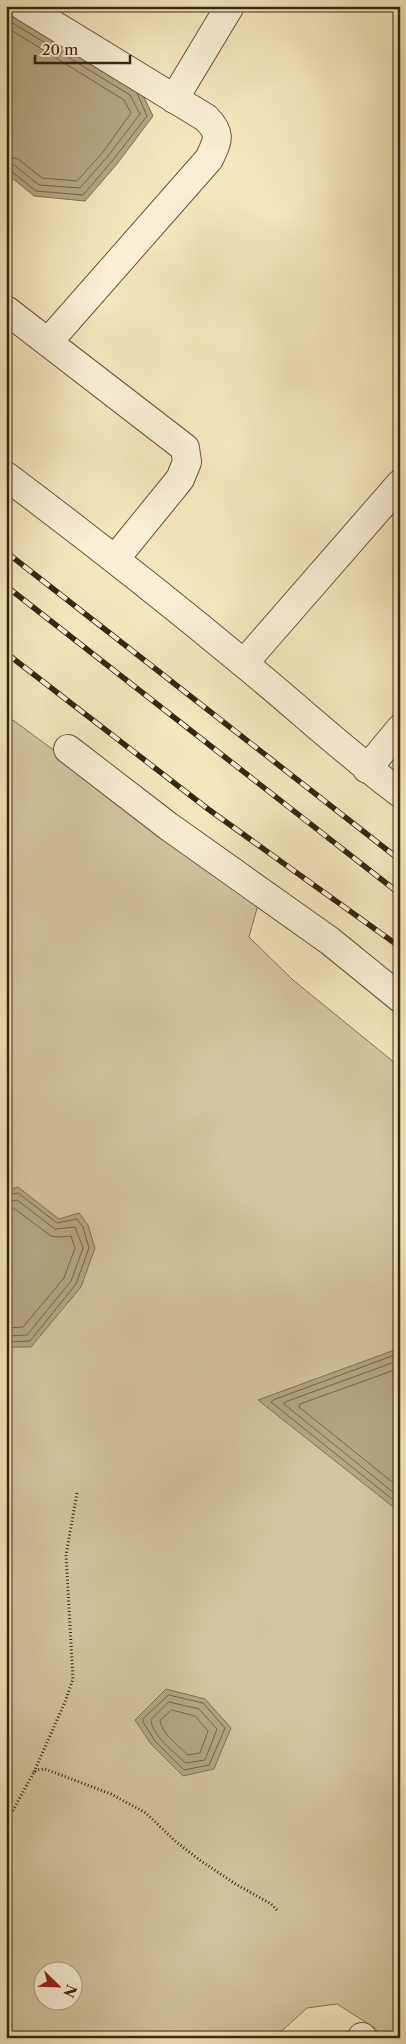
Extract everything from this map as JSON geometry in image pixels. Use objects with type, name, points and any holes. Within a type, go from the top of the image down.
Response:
[{"type":"street","points":[[23,6],[206,118],[216,128],[217,142],[209,159],[49,341]]},
{"type":"street","points":[[174,99],[230,6]]},
{"type":"street","points":[[6,310],[49,341],[185,448],[187,462],[180,478],[116,559]]},
{"type":"street","points":[[6,476],[116,559],[244,663],[367,768],[400,793]]},
{"type":"street","points":[[244,663],[400,484]]},
{"type":"street","points":[[367,768],[400,728]]},
{"type":"street","points":[[68,748],[168,826],[330,941],[400,998]]},
{"type":"path","points":[[6,1823],[34,1772],[65,1702],[73,1679],[66,1555],[76,1493]]},
{"type":"path","points":[[34,1772],[45,1770],[111,1794],[146,1813],[175,1841],[202,1861],[234,1884],[271,1904],[277,1910]]},
{"type":"shaded area","points":[[6,715],[259,901],[249,937],[293,980],[400,1067],[400,2038],[382,2038],[375,2028],[337,2004],[307,2008],[274,2038],[6,2038]]},
{"type":"water","points":[[6,6],[139,87],[153,116],[117,164],[85,201],[34,196],[6,173]]},
{"type":"water","points":[[18,1187],[59,1219],[79,1213],[88,1225],[95,1248],[81,1287],[31,1347],[6,1347],[6,1191]]},
{"type":"water","points":[[400,1348],[400,1504],[392,1506],[258,1400]]},
{"type":"water","points":[[166,1689],[205,1699],[231,1728],[214,1769],[183,1776],[151,1744],[135,1720]]},
{"type":"railway","points":[[6,552],[400,860]]},
{"type":"railway","points":[[6,586],[400,894]]},
{"type":"railway","points":[[6,653],[208,809],[400,947]]}]
